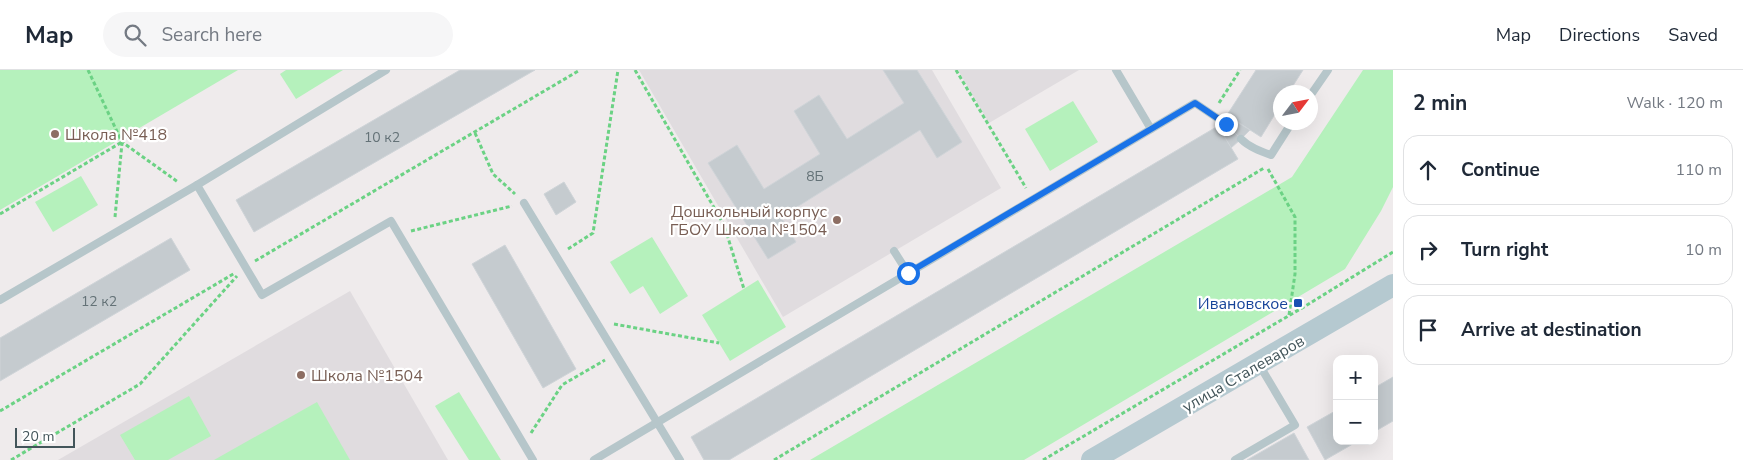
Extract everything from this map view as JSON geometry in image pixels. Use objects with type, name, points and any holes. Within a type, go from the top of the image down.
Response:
[{"type":"main road","name":"улица Сталеваров","points":[[1092,460],[1393,285]]},
{"type":"lane","points":[[0,300],[197,185],[386,70]]},
{"type":"lane","points":[[1116,70],[1151,129]]},
{"type":"lane","points":[[1318,85],[1328,70]]},
{"type":"lane","points":[[594,460],[1195,103],[1226,124]]},
{"type":"lane","points":[[1241,139],[1258,151],[1271,155],[1287,130]]},
{"type":"lane","points":[[197,185],[262,294],[391,221],[533,460]]},
{"type":"lane","points":[[524,203],[680,460]]},
{"type":"lane","points":[[894,251],[908,273]]},
{"type":"lane","points":[[1235,460],[1295,425],[1259,364]]},
{"type":"path","points":[[88,70],[122,142],[188,190]]},
{"type":"path","points":[[0,411],[580,70]]},
{"type":"path","points":[[556,256],[593,233],[618,70]]},
{"type":"path","points":[[636,70],[724,224],[744,289]]},
{"type":"path","points":[[956,70],[1032,199]]},
{"type":"path","points":[[1212,114],[1240,70]]},
{"type":"path","points":[[475,132],[493,174],[524,203]]},
{"type":"path","points":[[0,214],[122,142]]},
{"type":"path","points":[[114,233],[122,142]]},
{"type":"path","points":[[774,460],[1267,166],[1295,217],[1295,274],[1288,316]]},
{"type":"path","points":[[400,234],[524,203]]},
{"type":"path","points":[[1043,460],[1393,252]]},
{"type":"path","points":[[11,460],[140,384],[246,266]]},
{"type":"path","points":[[596,321],[720,343]]},
{"type":"path","points":[[524,444],[562,385],[616,353]]},
{"type":"shaded area","name":"Дошкольный корпус ГБОУ Школа №1504","points":[[639,70],[932,70],[1001,188],[783,317]]},
{"type":"shaded area","points":[[958,70],[1079,70],[989,123]]},
{"type":"shaded area","name":"Школа №1504","points":[[350,291],[448,460],[58,460]]},
{"type":"green space","name":"Школа №418","points":[[0,70],[238,70],[0,210]]},
{"type":"green space","points":[[286,70],[343,70],[296,99],[280,74]]},
{"type":"green space","points":[[1363,70],[1393,70],[1393,187],[1381,211],[1345,269],[1024,460],[810,460],[1292,177]]},
{"type":"green space","points":[[1073,101],[1098,142],[1050,171],[1025,129]]},
{"type":"green space","points":[[81,176],[98,205],[53,232],[35,202]]},
{"type":"green space","points":[[652,237],[688,296],[660,314],[643,286],[630,294],[610,262]]},
{"type":"green space","points":[[758,280],[786,327],[730,361],[702,315]]},
{"type":"green space","points":[[459,392],[501,460],[469,460],[435,406]]},
{"type":"green space","points":[[189,396],[211,436],[168,460],[135,460],[120,435]]},
{"type":"green space","points":[[317,402],[350,460],[214,460]]},
{"type":"building","points":[[460,70],[535,70],[254,232],[236,200]]},
{"type":"building","points":[[883,70],[917,70],[962,142],[937,158],[920,130],[781,217],[796,242],[768,259],[708,163],[737,145],[764,189],[820,154],[794,111],[819,95],[847,139],[904,103]]},
{"type":"building","points":[[1256,70],[1303,70],[1293,85],[1273,85],[1273,117],[1261,137],[1227,115]]},
{"type":"building","points":[[1232,119],[1250,130],[1241,139],[1226,124]]},
{"type":"building","points":[[1226,124],[1241,139],[1231,148],[1220,130]]},
{"type":"building","points":[[1218,126],[1238,159],[729,460],[704,460],[691,437]]},
{"type":"building","points":[[564,182],[576,202],[556,215],[544,194]]},
{"type":"building","points":[[171,238],[190,270],[0,381],[0,338]]},
{"type":"building","points":[[505,245],[576,369],[543,388],[472,264]]},
{"type":"building","points":[[1393,377],[1393,421],[1378,430],[1378,400],[1378,386]]},
{"type":"building","points":[[1333,412],[1333,445],[1351,445],[1325,460],[1307,427]]},
{"type":"building","points":[[1294,433],[1309,460],[1247,460]]},
{"type":"place","name":"Школа №418","points":[[55,134]]},
{"type":"place","name":"Дошкольный корпус ГБОУ Школа №1504","points":[[837,220]]},
{"type":"place","name":"Ивановское","points":[[1298,303]]},
{"type":"place","name":"Школа №1504","points":[[301,375]]},
{"type":"route","points":[[908,273],[1195,103],[1226,124]]}]
